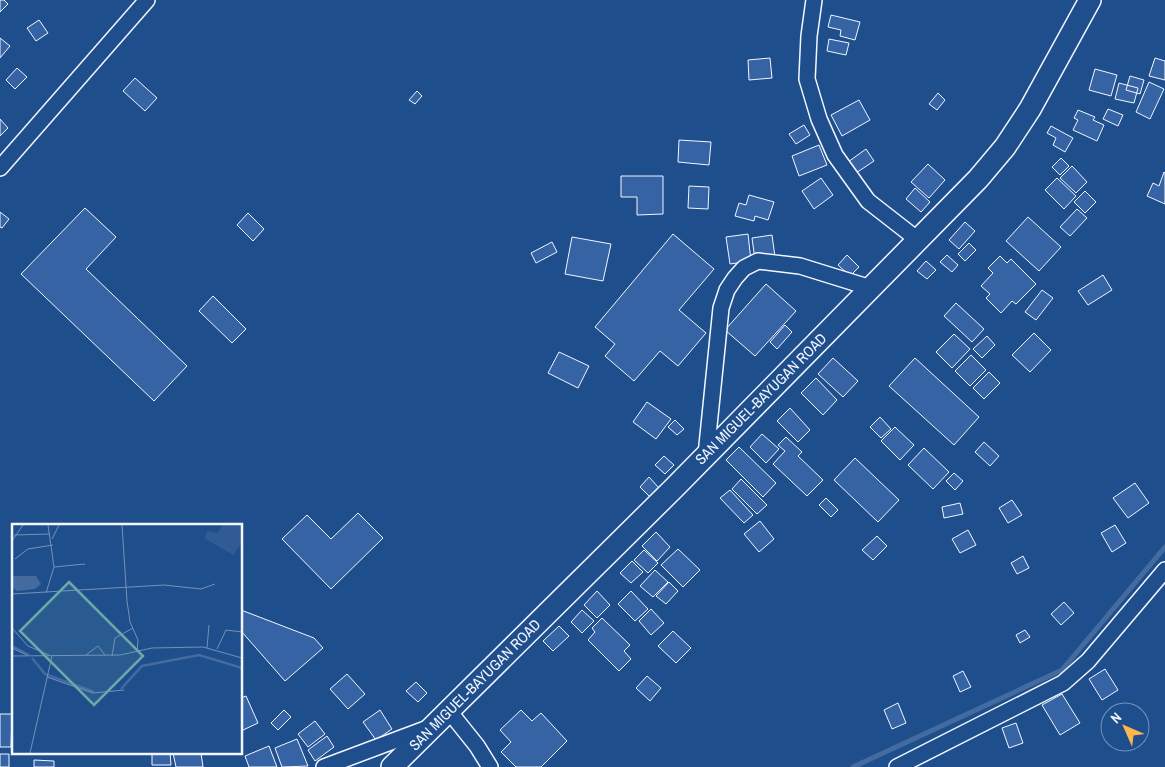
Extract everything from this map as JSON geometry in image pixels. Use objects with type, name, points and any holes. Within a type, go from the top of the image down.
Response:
[{"type":"main road","name":"SAN MIGUEL-BAYUGAN ROAD","points":[[392,767],[706,455],[978,178],[1005,147],[1030,110],[1084,4]]},
{"type":"street","points":[[0,168],[147,0]]},
{"type":"street","points":[[814,0],[809,36],[807,79],[819,120],[835,154],[868,201],[918,240]]},
{"type":"street","points":[[706,455],[721,308],[727,290],[744,268],[758,261],[800,266],[871,288]]},
{"type":"street","points":[[897,767],[1063,684],[1088,661],[1165,570]]},
{"type":"street","points":[[449,711],[477,746],[490,767]]},
{"type":"street","points":[[324,767],[432,727]]},
{"type":"building","points":[[0,0],[4,0],[8,4],[0,12]]},
{"type":"building","points":[[831,15],[860,22],[855,40],[840,36],[841,30],[828,27]]},
{"type":"building","points":[[39,20],[48,33],[36,41],[27,28]]},
{"type":"building","points":[[0,38],[10,46],[0,58]]},
{"type":"building","points":[[829,39],[849,43],[846,55],[827,51]]},
{"type":"building","points":[[770,58],[772,78],[749,80],[748,60]]},
{"type":"building","points":[[1155,58],[1165,61],[1165,80],[1149,76]]},
{"type":"building","points":[[17,68],[27,77],[15,89],[6,80]]},
{"type":"building","points":[[1095,69],[1117,75],[1111,96],[1089,90]]},
{"type":"building","points":[[1130,76],[1144,80],[1140,94],[1126,90]]},
{"type":"building","points":[[135,78],[157,98],[145,111],[123,91]]},
{"type":"building","points":[[1149,82],[1164,89],[1150,119],[1136,112]]},
{"type":"building","points":[[1119,83],[1138,88],[1134,103],[1115,99]]},
{"type":"building","points":[[417,91],[422,96],[415,104],[409,100]]},
{"type":"building","points":[[938,93],[945,100],[937,110],[929,104]]},
{"type":"building","points":[[859,100],[870,120],[842,136],[831,115]]},
{"type":"building","points":[[1108,109],[1123,115],[1118,126],[1103,119]]},
{"type":"building","points":[[1078,110],[1095,117],[1093,120],[1104,125],[1097,141],[1073,130],[1078,120],[1074,118]]},
{"type":"building","points":[[0,119],[8,128],[0,136]]},
{"type":"building","points":[[804,125],[810,135],[796,144],[789,134]]},
{"type":"building","points":[[1051,126],[1073,138],[1065,152],[1053,145],[1056,138],[1047,133]]},
{"type":"building","points":[[679,140],[711,142],[709,165],[678,162]]},
{"type":"building","points":[[819,145],[827,165],[799,176],[792,156]]},
{"type":"building","points":[[866,149],[874,161],[856,173],[848,162]]},
{"type":"building","points":[[1061,158],[1069,166],[1060,175],[1052,167]]},
{"type":"building","points":[[928,164],[945,180],[929,198],[911,182]]},
{"type":"building","points":[[1072,166],[1087,182],[1076,193],[1060,178]]},
{"type":"building","points":[[1164,172],[1165,204],[1147,196],[1153,183],[1159,186]]},
{"type":"building","points":[[621,176],[663,176],[663,214],[637,215],[637,197],[621,197]]},
{"type":"building","points":[[821,178],[833,195],[814,209],[802,191]]},
{"type":"building","points":[[1057,178],[1076,196],[1064,209],[1045,190]]},
{"type":"building","points":[[689,186],[709,187],[708,209],[688,208]]},
{"type":"building","points":[[915,188],[930,202],[921,212],[906,199]]},
{"type":"building","points":[[1085,191],[1096,202],[1085,213],[1074,202]]},
{"type":"building","points":[[749,195],[774,202],[768,220],[755,216],[754,221],[735,216],[739,203],[746,205]]},
{"type":"building","points":[[85,208],[116,237],[86,269],[187,366],[154,401],[21,274]]},
{"type":"building","points":[[1077,209],[1087,218],[1070,236],[1060,227]]},
{"type":"building","points":[[0,212],[9,219],[2,228],[0,227]]},
{"type":"building","points":[[248,213],[264,229],[253,241],[237,225]]},
{"type":"building","points":[[1028,217],[1061,247],[1039,271],[1006,241]]},
{"type":"building","points":[[965,222],[975,231],[959,249],[949,240]]},
{"type":"building","points":[[673,234],[714,269],[679,310],[706,333],[678,366],[660,351],[634,381],[605,356],[615,344],[595,327]]},
{"type":"building","points":[[748,234],[751,261],[730,264],[726,237]]},
{"type":"building","points":[[772,235],[775,257],[755,260],[752,238]]},
{"type":"building","points":[[572,237],[611,244],[603,281],[565,274]]},
{"type":"building","points":[[552,242],[557,252],[536,263],[531,253]]},
{"type":"building","points":[[969,243],[976,250],[965,261],[958,254]]},
{"type":"building","points":[[847,255],[859,267],[850,276],[838,265]]},
{"type":"building","points":[[947,255],[958,265],[952,272],[940,262]]},
{"type":"building","points":[[1000,256],[1007,263],[1011,259],[1036,284],[1016,304],[1012,301],[1001,313],[986,298],[990,294],[981,286],[993,273],[988,268]]},
{"type":"building","points":[[926,261],[936,270],[927,279],[917,271]]},
{"type":"building","points":[[1103,275],[1112,290],[1088,305],[1078,291]]},
{"type":"building","points":[[766,284],[796,311],[755,356],[725,330]]},
{"type":"building","points":[[1042,290],[1053,298],[1036,320],[1025,312]]},
{"type":"building","points":[[213,296],[246,329],[232,343],[199,311]]},
{"type":"building","points":[[956,303],[984,329],[972,342],[944,316]]},
{"type":"building","points":[[785,325],[792,332],[777,349],[770,342]]},
{"type":"building","points":[[1034,333],[1051,350],[1030,372],[1012,355]]},
{"type":"building","points":[[954,334],[970,349],[952,368],[936,352]]},
{"type":"building","points":[[987,336],[995,345],[982,358],[973,349]]},
{"type":"building","points":[[559,352],[589,366],[578,388],[548,373]]},
{"type":"building","points":[[971,355],[986,370],[970,386],[955,371]]},
{"type":"building","points":[[833,358],[858,381],[843,397],[818,374]]},
{"type":"building","points":[[915,358],[979,417],[954,445],[889,386]]},
{"type":"building","points":[[989,372],[1000,383],[984,399],[973,388]]},
{"type":"building","points":[[816,378],[837,400],[823,415],[801,393]]},
{"type":"building","points":[[647,402],[671,419],[656,439],[633,422]]},
{"type":"building","points":[[790,408],[810,430],[798,442],[777,421]]},
{"type":"building","points":[[880,417],[891,429],[881,438],[870,427]]},
{"type":"building","points":[[675,420],[684,429],[677,435],[668,427]]},
{"type":"building","points":[[895,427],[914,445],[900,460],[881,441]]},
{"type":"building","points":[[762,434],[779,449],[766,463],[750,447]]},
{"type":"building","points":[[786,437],[802,452],[798,456],[823,480],[807,496],[773,464],[785,451],[778,445]]},
{"type":"building","points":[[984,442],[999,456],[990,466],[975,452]]},
{"type":"building","points":[[739,447],[776,483],[763,497],[726,460]]},
{"type":"building","points":[[924,448],[949,472],[933,489],[908,465]]},
{"type":"building","points":[[664,456],[674,465],[665,474],[655,465]]},
{"type":"building","points":[[855,458],[899,500],[878,522],[834,480]]},
{"type":"building","points":[[954,473],[963,481],[955,490],[946,481]]},
{"type":"building","points":[[649,477],[659,488],[650,497],[640,487]]},
{"type":"building","points":[[741,479],[767,505],[757,514],[732,489]]},
{"type":"building","points":[[1135,483],[1149,503],[1128,518],[1113,498]]},
{"type":"building","points":[[730,490],[753,515],[744,523],[720,498]]},
{"type":"building","points":[[826,498],[838,510],[831,517],[819,505]]},
{"type":"building","points":[[1012,500],[1022,515],[1008,523],[999,508]]},
{"type":"building","points":[[960,503],[963,514],[944,518],[942,507]]},
{"type":"building","points":[[358,513],[383,538],[331,589],[282,539],[307,515],[331,539]]},
{"type":"building","points":[[760,521],[774,539],[759,552],[744,534]]},
{"type":"building","points":[[1115,525],[1126,543],[1112,552],[1101,533]]},
{"type":"building","points":[[968,530],[976,545],[960,553],[952,539]]},
{"type":"building","points":[[656,532],[670,547],[657,561],[642,546]]},
{"type":"building","points":[[877,536],[887,546],[873,560],[862,550]]},
{"type":"building","points":[[678,549],[700,570],[683,587],[661,565]]},
{"type":"building","points":[[644,550],[658,563],[648,573],[634,560]]},
{"type":"building","points":[[1023,556],[1029,568],[1017,574],[1011,563]]},
{"type":"building","points":[[632,561],[643,572],[631,583],[620,573]]},
{"type":"building","points":[[655,570],[668,582],[653,597],[640,586]]},
{"type":"building","points":[[669,582],[678,591],[666,604],[656,596]]},
{"type":"building","points":[[597,591],[610,605],[597,618],[584,605]]},
{"type":"building","points":[[631,591],[648,609],[635,621],[618,604]]},
{"type":"building","points":[[1064,602],[1074,613],[1061,625],[1051,614]]},
{"type":"building","points":[[651,609],[664,623],[651,635],[639,621]]},
{"type":"building","points":[[242,610],[314,638],[323,648],[285,681],[242,632]]},
{"type":"building","points":[[582,610],[594,621],[582,633],[571,622]]},
{"type":"building","points":[[602,618],[630,645],[624,651],[631,659],[619,671],[588,640],[595,632],[592,628]]},
{"type":"building","points":[[559,626],[569,636],[553,651],[543,641]]},
{"type":"building","points":[[1025,630],[1030,637],[1020,643],[1016,635]]},
{"type":"building","points":[[673,631],[691,648],[676,663],[658,646]]},
{"type":"building","points":[[1105,669],[1118,690],[1102,700],[1089,679]]},
{"type":"building","points":[[963,671],[971,687],[960,692],[953,676]]},
{"type":"building","points":[[347,674],[365,694],[348,709],[330,689]]},
{"type":"building","points":[[647,676],[661,688],[650,701],[636,688]]},
{"type":"building","points":[[416,682],[427,693],[418,702],[406,691]]},
{"type":"building","points":[[1062,694],[1080,723],[1060,735],[1042,705]]},
{"type":"building","points":[[246,696],[258,723],[242,731],[242,698]]},
{"type":"building","points":[[898,703],[906,723],[892,729],[884,710]]},
{"type":"building","points":[[284,710],[291,717],[278,730],[271,723]]},
{"type":"building","points":[[380,710],[392,729],[376,740],[363,722]]},
{"type":"building","points":[[521,710],[532,721],[541,713],[567,741],[541,767],[516,767],[501,752],[511,742],[500,730]]},
{"type":"building","points":[[0,714],[12,714],[11,747],[0,747]]},
{"type":"building","points":[[315,721],[325,734],[308,747],[298,734]]},
{"type":"building","points":[[1016,723],[1023,743],[1009,748],[1002,728]]},
{"type":"building","points":[[327,736],[334,747],[315,761],[308,750]]},
{"type":"building","points":[[297,739],[308,766],[282,767],[275,748]]},
{"type":"building","points":[[269,746],[277,767],[249,767],[245,756]]},
{"type":"building","points":[[0,754],[9,754],[9,767],[0,767]]},
{"type":"building","points":[[152,754],[170,754],[171,765],[152,765]]},
{"type":"building","points":[[173,754],[201,754],[203,767],[176,767]]},
{"type":"building","points":[[34,760],[54,761],[54,767],[34,767]]},
{"type":"waterway","points":[[853,767],[1062,670],[1165,547]]}]
